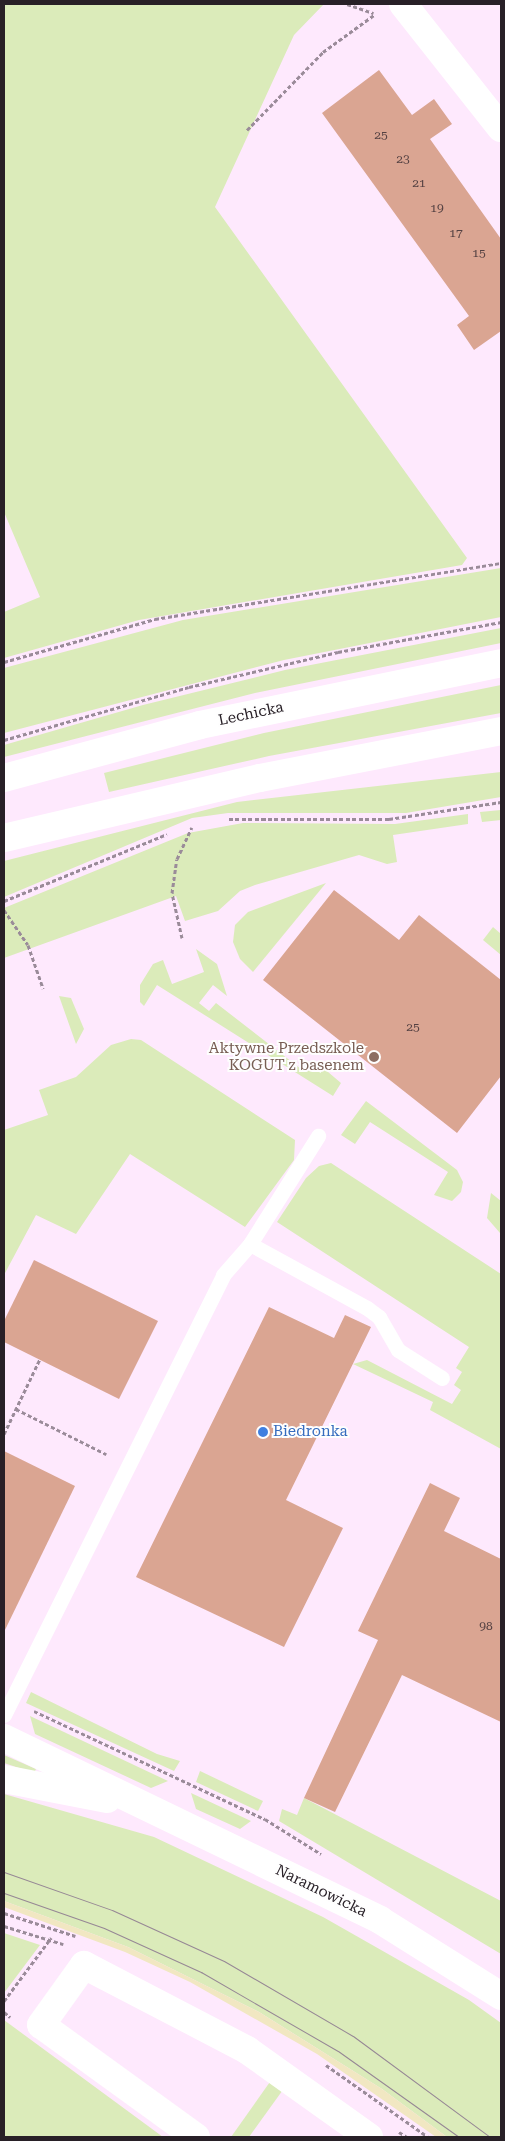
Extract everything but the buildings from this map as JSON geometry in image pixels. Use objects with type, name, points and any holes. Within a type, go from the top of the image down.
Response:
[{"type":"street","points":[[393,7],[501,128]]},
{"type":"street","name":"Lechicka","points":[[4,778],[200,725],[501,663]]},
{"type":"street","points":[[4,838],[260,778],[501,731]]},
{"type":"street","name":"Naramowicka","points":[[4,1738],[131,1803],[380,1920],[501,1996]]},
{"type":"street","name":"Naramowicka","points":[[4,1779],[37,1789],[131,1803]]},
{"type":"street","points":[[196,2137],[41,2025],[84,1965],[246,2050],[369,2137]]},
{"type":"lane","points":[[4,1715],[222,1275],[250,1244],[318,1136]]},
{"type":"lane","points":[[250,1244],[367,1308],[379,1317],[398,1350],[442,1378]]},
{"type":"path","points":[[347,4],[376,14]]},
{"type":"path","points":[[247,130],[323,52],[376,14],[393,7]]},
{"type":"path","points":[[4,662],[155,619],[501,563]]},
{"type":"path","points":[[4,740],[198,685],[338,652],[501,622]]},
{"type":"path","points":[[222,820],[389,819],[501,802]]},
{"type":"path","points":[[184,827],[200,823]]},
{"type":"path","points":[[182,938],[172,893],[177,859],[194,824]]},
{"type":"path","points":[[4,901],[175,831]]},
{"type":"path","points":[[4,910],[28,945],[43,988]]},
{"type":"path","points":[[4,1434],[40,1359]]},
{"type":"path","points":[[16,1409],[101,1451]]},
{"type":"path","points":[[4,2001],[51,1938]]},
{"type":"green space","points":[[4,4],[324,4],[294,35],[215,207],[467,558],[462,565],[139,620],[4,658],[4,612],[40,597],[4,512]]},
{"type":"green space","points":[[501,568],[501,617],[284,660],[4,733],[4,668],[183,620]]},
{"type":"green space","points":[[501,628],[501,643],[255,693],[4,757],[4,745],[143,705],[285,670]]},
{"type":"green space","points":[[501,685],[501,713],[269,756],[109,792],[104,773],[264,733]]},
{"type":"green space","points":[[501,772],[501,797],[406,813],[228,813],[192,818],[4,897],[4,861],[237,802]]},
{"type":"green space","points":[[501,810],[501,820],[482,822],[480,812]]},
{"type":"green space","points":[[468,814],[468,824],[393,835],[397,862],[387,864],[359,855],[255,885],[240,891],[218,911],[185,921],[176,896],[4,958],[4,908],[188,833],[243,823],[395,824]]},
{"type":"green space","points":[[326,883],[253,972],[240,959],[233,942],[235,925],[248,912]]},
{"type":"green space","points":[[493,927],[501,934],[501,955],[483,940]]},
{"type":"green space","points":[[196,949],[217,964],[227,996],[213,985],[199,1003],[209,1011],[216,1003],[301,1069],[321,1066],[341,1083],[333,1096],[157,985],[144,1006],[140,1002],[140,985],[153,964],[163,960],[172,984],[204,972]]},
{"type":"green space","points":[[59,996],[71,998],[84,1029],[76,1044]]},
{"type":"green space","points":[[131,1039],[141,1040],[295,1140],[294,1160],[245,1227],[130,1154],[76,1234],[36,1215],[4,1275],[4,1130],[48,1115],[39,1090],[76,1077],[111,1045]]},
{"type":"green space","points":[[366,1101],[457,1170],[463,1182],[461,1192],[452,1201],[434,1195],[448,1172],[370,1122],[355,1144],[341,1135]]},
{"type":"green space","points":[[331,1163],[501,1274],[501,1449],[430,1410],[433,1402],[353,1364],[367,1360],[452,1404],[461,1390],[454,1385],[462,1372],[456,1368],[469,1347],[277,1222],[306,1178],[319,1166]]},
{"type":"green space","points":[[491,1193],[501,1201],[500,1233],[487,1218]]},
{"type":"green space","points":[[31,1692],[157,1754],[180,1761],[174,1771],[26,1703]]},
{"type":"green space","points":[[30,1716],[168,1781],[151,1788],[35,1734]]},
{"type":"green space","points":[[4,1755],[36,1769],[34,1773],[4,1763]]},
{"type":"green space","points":[[200,1771],[263,1801],[258,1811],[196,1782]]},
{"type":"green space","points":[[191,1793],[251,1821],[240,1829],[196,1809]]},
{"type":"green space","points":[[4,1794],[154,1837],[323,1917],[469,2000],[501,2023],[501,2137],[447,2137],[382,2089],[259,2012],[128,1947],[4,1901]]},
{"type":"green space","points":[[304,1798],[501,1901],[501,1954],[279,1821],[282,1809],[297,1815]]},
{"type":"green space","points":[[4,1933],[40,1945],[4,1993]]},
{"type":"green space","points":[[4,2020],[163,2137],[4,2136]]},
{"type":"green space","points":[[272,2079],[285,2087],[249,2137],[231,2137]]},
{"type":"sand","points":[[4,1901],[128,1947],[259,2012],[382,2089],[447,2137],[436,2137],[317,2054],[190,1982],[125,1952],[4,1907]]},
{"type":"tram line","points":[[4,1872],[112,1910],[224,1961],[353,2036],[490,2137]]},
{"type":"tram line","points":[[4,1893],[104,1928],[201,1972],[338,2051],[459,2137]]},
{"type":"place","name":"Aktywne Przedszkole KOGUT z basenem","points":[[374,1057]]},
{"type":"place","name":"Biedronka","points":[[263,1432]]}]
